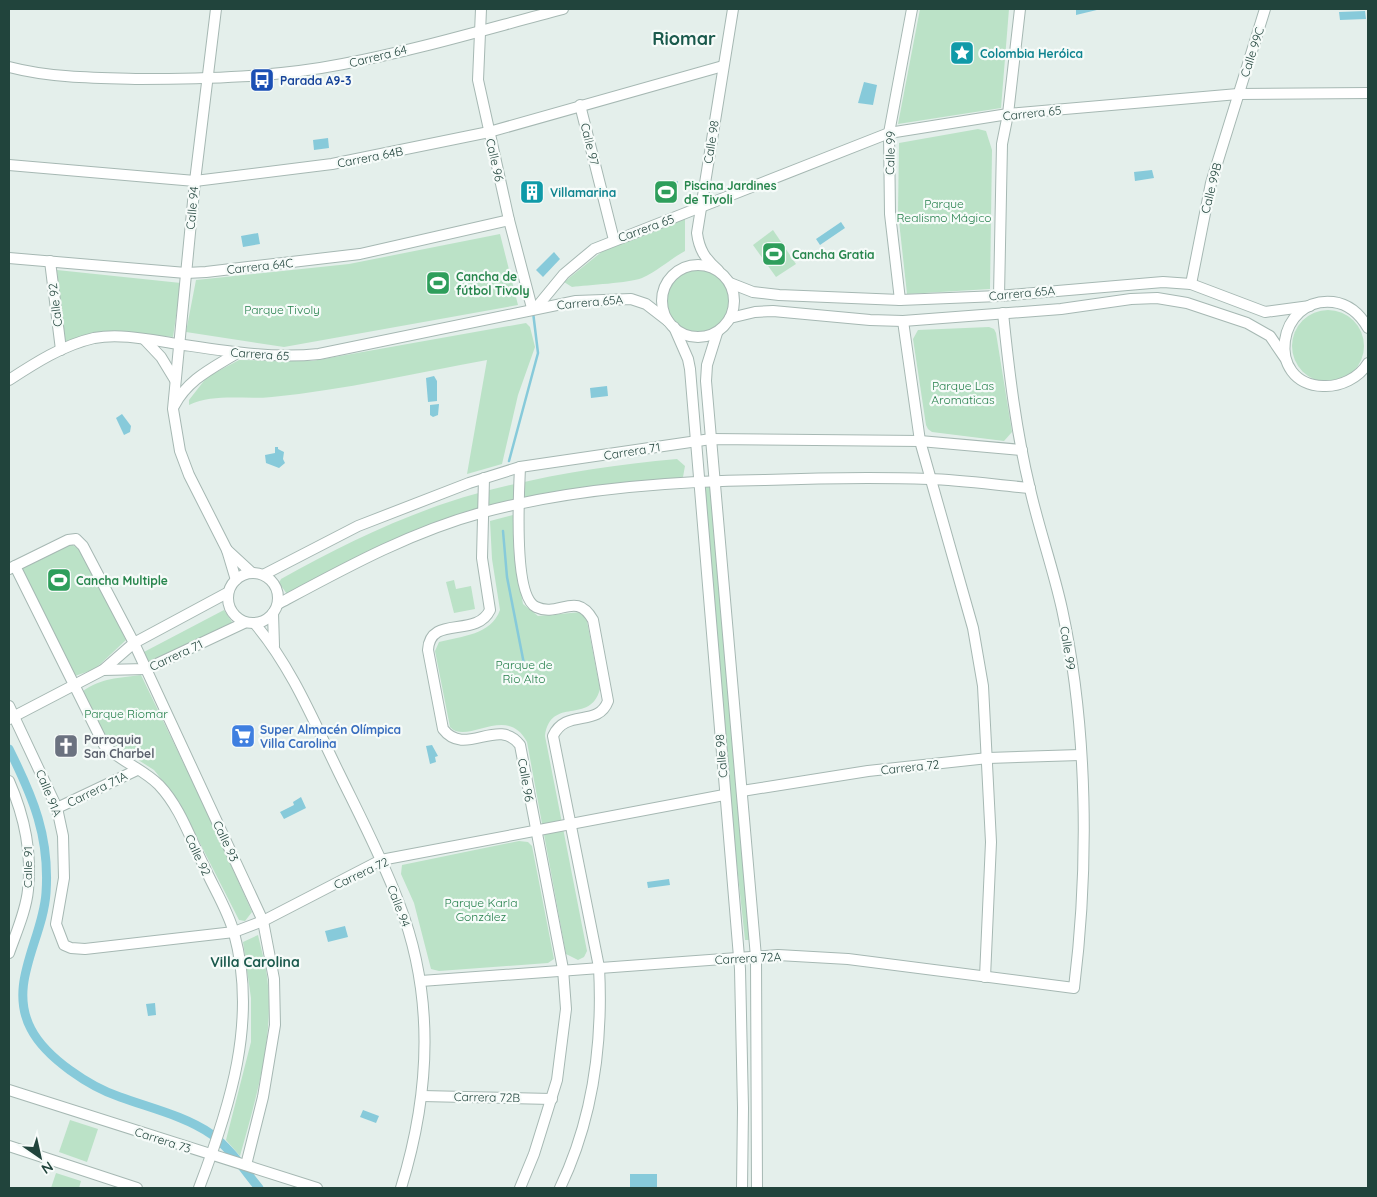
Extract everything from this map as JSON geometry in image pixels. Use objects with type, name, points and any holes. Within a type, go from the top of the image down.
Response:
[{"type":"street","name":"Calle 94","points":[[216,9],[177,344],[173,409],[180,451],[189,475],[227,550],[236,580]]},
{"type":"street","name":"Calle 96","points":[[481,9],[478,80],[509,220],[534,308]]},
{"type":"street","name":"Carrera 64","points":[[9,67],[27,72],[88,78],[208,79],[344,64],[563,9]]},
{"type":"street","name":"Calle 98","points":[[718,270],[709,262],[700,248],[697,233],[733,9]]},
{"type":"street","name":"Calle 99","points":[[900,300],[890,214],[889,133],[912,9]]},
{"type":"street","points":[[999,296],[1002,144],[1008,114],[1020,9]]},
{"type":"street","name":"Calle 99C","points":[[1238,94],[1265,9]]},
{"type":"street","name":"Carrera 64B","points":[[9,165],[195,181],[332,164],[489,132],[723,66]]},
{"type":"street","name":"Carrera 65","points":[[9,380],[61,350],[96,338],[144,339],[237,353],[289,356],[319,354],[534,308],[564,274],[594,249],[700,209],[889,133],[1008,114],[1238,94],[1368,93]]},
{"type":"street","name":"Calle 99B","points":[[1191,284],[1211,183],[1238,94]]},
{"type":"street","name":"Calle 97","points":[[580,105],[614,240]]},
{"type":"street","name":"Carrera 64C","points":[[9,258],[186,273],[360,254],[509,220]]},
{"type":"street","name":"Calle 92","points":[[50,261],[61,350]]},
{"type":"street","points":[[700,264],[718,270],[730,283],[734,300],[730,318],[716,333],[698,338],[681,333],[671,324],[664,313],[662,295],[669,279],[683,267],[700,264]]},
{"type":"street","name":"Carrera 65A","points":[[730,283],[753,292],[780,295],[900,300],[999,296],[1162,282],[1191,284],[1265,312],[1326,302],[1340,303],[1353,309],[1365,320]]},
{"type":"street","name":"Carrera 65A","points":[[730,318],[755,312],[773,311],[870,320],[902,320],[1003,313],[1157,298],[1187,303],[1247,322],[1270,336],[1285,358],[1291,371],[1302,381],[1315,386],[1343,384],[1367,367]]},
{"type":"street","name":"Carrera 65A","points":[[534,308],[576,300],[631,299],[646,304],[671,324]]},
{"type":"street","points":[[1285,358],[1284,341],[1289,326],[1299,312],[1310,306]]},
{"type":"street","name":"Calle 99","points":[[1003,313],[1022,450],[1030,488],[1062,609],[1075,695],[1080,755],[1083,882],[1074,988]]},
{"type":"street","points":[[902,320],[920,441],[955,561],[972,628],[983,686],[991,842],[984,977]]},
{"type":"street","points":[[1365,320],[1368,328]]},
{"type":"street","name":"Calle 98","points":[[671,324],[690,364],[739,958],[743,1108],[742,1188]]},
{"type":"street","name":"Calle 98","points":[[716,333],[707,365],[711,439],[756,957],[758,1188]]},
{"type":"street","points":[[144,339],[161,357],[175,380]]},
{"type":"street","points":[[204,348],[209,358],[209,370]]},
{"type":"street","points":[[173,409],[186,387],[237,353]]},
{"type":"street","name":"Carrera 71","points":[[264,574],[358,526],[484,478],[520,467],[711,439],[920,441],[1022,450]]},
{"type":"street","points":[[520,467],[518,506],[519,550],[528,600],[535,607],[544,610],[577,605],[587,610],[593,620],[608,701],[605,709],[598,715],[564,721],[556,728],[553,736],[599,967],[601,1004],[600,1046],[588,1106],[560,1188]]},
{"type":"street","name":"Calle 96","points":[[484,478],[482,558],[490,610],[480,623],[436,631],[428,639],[428,650],[443,729],[448,736],[457,741],[505,733],[513,736],[520,745],[562,969],[566,1008],[564,1035],[552,1099],[534,1154],[520,1188]]},
{"type":"street","points":[[278,604],[396,542],[484,512],[629,487],[715,481],[930,479],[1030,488]]},
{"type":"street","name":"Calle 93","points":[[12,567],[68,540],[76,539],[83,546],[134,643],[263,921],[274,979],[275,1025],[263,1097],[240,1163]]},
{"type":"street","name":"Calle 94","points":[[227,550],[252,572]]},
{"type":"street","name":"Calle 92","points":[[12,567],[104,745],[113,754],[158,785],[176,808],[234,932],[244,997],[242,1041],[220,1128],[199,1188]]},
{"type":"street","points":[[252,572],[264,574],[278,591],[278,604],[273,613],[256,625],[244,623],[232,611],[228,603],[228,593],[236,580],[252,572]]},
{"type":"street","name":"Carrera 71","points":[[11,718],[72,684],[103,670],[134,643],[228,593]]},
{"type":"street","name":"Calle 94","points":[[273,613],[274,646]]},
{"type":"street","name":"Carrera 71","points":[[103,670],[146,669],[244,623]]},
{"type":"street","name":"Calle 94","points":[[256,625],[274,646],[320,734],[381,860],[410,936],[421,981],[426,1055],[422,1096],[412,1148],[401,1188]]},
{"type":"street","name":"Calle 91A","points":[[9,706],[11,718],[57,808],[63,836],[64,878],[56,924],[64,944]]},
{"type":"street","name":"Carrera 72","points":[[742,791],[868,772],[988,758],[1080,755]]},
{"type":"street","name":"Carrera 71A","points":[[57,808],[137,770]]},
{"type":"street","name":"Calle 91","points":[[9,781],[18,802],[28,845],[28,891],[9,953]]},
{"type":"street","name":"Carrera 72","points":[[64,944],[71,948],[85,949],[234,932],[263,921],[381,860],[724,794]]},
{"type":"street","name":"Carrera 72A","points":[[421,981],[562,969],[778,955],[848,959],[1074,988]]},
{"type":"street","name":"Carrera 73","points":[[9,1090],[213,1151],[240,1163],[318,1188]]},
{"type":"street","name":"Carrera 72B","points":[[422,1096],[552,1099]]},
{"type":"street","points":[[9,1146],[137,1188]]},
{"type":"green space","points":[[920,9],[1009,9],[1001,108],[898,124]]},
{"type":"green space","name":"Parque Realismo Mágico","points":[[978,129],[986,131],[992,150],[990,289],[907,294],[898,212],[899,143]]},
{"type":"green space","points":[[685,218],[685,251],[648,275],[628,281],[572,287],[564,282],[604,250]]},
{"type":"green space","name":"Cancha Gratia","points":[[773,230],[796,264],[776,277],[753,245]]},
{"type":"green space","name":"Parque Tivoly","points":[[500,234],[518,305],[284,347],[186,332],[196,280],[349,264]]},
{"type":"green space","points":[[57,270],[181,283],[173,337],[108,331],[64,343]]},
{"type":"green space","points":[[698,270],[710,272],[720,279],[727,289],[729,301],[727,313],[720,323],[710,330],[698,332],[686,330],[676,323],[669,313],[667,301],[669,289],[676,279],[686,272]]},
{"type":"green space","points":[[1335,310],[1354,320],[1362,332],[1364,346],[1362,360],[1354,372],[1342,380],[1321,382],[1302,372],[1294,360],[1292,339],[1302,320],[1314,312]]},
{"type":"green space","points":[[526,323],[530,327],[535,347],[518,395],[502,464],[467,474],[487,360],[326,390],[261,398],[209,399],[189,405],[189,400],[207,377],[239,360],[312,361]]},
{"type":"green space","name":"Parque Las Aromaticas","points":[[989,327],[994,329],[996,333],[1012,432],[1004,441],[932,432],[926,425],[913,339],[918,330]]},
{"type":"green space","points":[[677,459],[685,466],[683,477],[680,480],[474,514],[287,594],[279,583],[281,579],[327,554],[375,531],[400,520],[475,494],[600,468]]},
{"type":"green space","points":[[711,484],[750,940],[745,940],[729,791],[703,485]]},
{"type":"green space","name":"Parque de Rio Alto","points":[[513,515],[514,555],[523,604],[538,616],[581,612],[586,616],[600,689],[595,700],[588,706],[562,713],[555,717],[549,724],[545,736],[587,951],[584,957],[578,960],[566,954],[527,742],[519,731],[509,726],[498,725],[466,732],[457,732],[450,727],[435,651],[439,642],[483,630],[496,618],[500,610],[492,559],[490,521]]},
{"type":"green space","points":[[70,543],[84,553],[126,640],[95,669],[75,676],[21,568]]},
{"type":"green space","points":[[454,580],[456,589],[471,586],[475,609],[454,613],[446,582]]},
{"type":"green space","points":[[224,610],[234,625],[148,666],[142,653]]},
{"type":"green space","name":"Parque Riomar","points":[[141,675],[208,814],[252,912],[245,921],[239,920],[178,800],[154,770],[107,740],[83,691],[103,681]]},
{"type":"green space","name":"Parque Karla González","points":[[519,841],[528,842],[532,846],[554,959],[548,963],[439,971],[431,969],[414,903],[401,874],[402,865]]},
{"type":"green space","points":[[258,935],[267,976],[268,1022],[258,1090],[240,1156],[226,1140],[251,1042],[251,998],[243,942]]},
{"type":"green space","points":[[70,1120],[98,1129],[87,1162],[59,1152]]},
{"type":"green space","points":[[56,1173],[81,1181],[79,1188],[51,1188]]},
{"type":"water","points":[[1076,9],[1101,9],[1076,15]]},
{"type":"water","points":[[1365,11],[1366,19],[1340,20],[1339,12]]},
{"type":"water","points":[[864,82],[877,85],[873,105],[858,103]]},
{"type":"water","points":[[328,138],[329,148],[314,150],[313,140]]},
{"type":"water","points":[[1152,170],[1154,178],[1135,181],[1134,172]]},
{"type":"water","name":"Piscina Jardines de Tivoli","points":[[678,181],[675,196],[659,204],[655,189]]},
{"type":"water","points":[[841,222],[845,228],[820,245],[816,239]]},
{"type":"water","points":[[258,233],[260,244],[243,247],[241,236]]},
{"type":"water","points":[[554,252],[560,259],[543,277],[536,270]]},
{"type":"water","points":[[434,376],[437,381],[437,401],[428,402],[426,378]]},
{"type":"water","points":[[607,386],[608,396],[591,398],[590,388]]},
{"type":"water","points":[[439,404],[438,415],[433,417],[430,415],[430,405]]},
{"type":"water","points":[[122,414],[131,426],[130,432],[124,435],[116,418]]},
{"type":"water","points":[[275,447],[284,452],[283,459],[285,463],[279,468],[266,463],[265,455],[275,453]]},
{"type":"water","points":[[432,745],[438,756],[435,757],[436,762],[430,764],[426,746]]},
{"type":"water","points":[[301,797],[306,808],[284,819],[280,812],[294,805],[293,802]]},
{"type":"water","points":[[669,879],[670,885],[648,888],[647,882]]},
{"type":"water","points":[[345,926],[348,937],[328,942],[325,931]]},
{"type":"water","points":[[155,1003],[156,1015],[148,1016],[146,1004]]},
{"type":"water","points":[[363,1110],[379,1116],[376,1123],[360,1117]]},
{"type":"water","points":[[630,1174],[657,1174],[657,1188],[630,1188]]},
{"type":"waterway","points":[[509,461],[538,353],[533,312]]},
{"type":"waterway","points":[[503,531],[507,577],[524,664]]},
{"type":"waterway","points":[[9,749],[38,818],[47,873],[44,910],[24,978],[25,1012],[31,1029],[38,1040],[58,1061],[83,1079],[120,1097],[179,1117],[211,1134],[231,1153],[259,1188]]},
{"type":"place","name":"Colombia Heróica","points":[[962,53]]},
{"type":"place","name":"Parada A9-3","points":[[262,80]]},
{"type":"place","name":"Villamarina","points":[[532,192]]},
{"type":"place","name":"Piscina Jardines de Tivoli","points":[[666,192]]},
{"type":"place","name":"Cancha Gratia","points":[[774,254]]},
{"type":"place","name":"Cancha de fútbol Tivoly","points":[[438,283]]},
{"type":"place","name":"Cancha Multiple","points":[[59,580]]},
{"type":"place","name":"Super Almacén Olímpica Villa Carolina","points":[[243,736]]},
{"type":"place","name":"Parroquia San Charbel","points":[[66,746]]},
{"type":"district","name":"Riomar","points":[[684,38]]},
{"type":"district","name":"Villa Carolina","points":[[255,962]]}]
